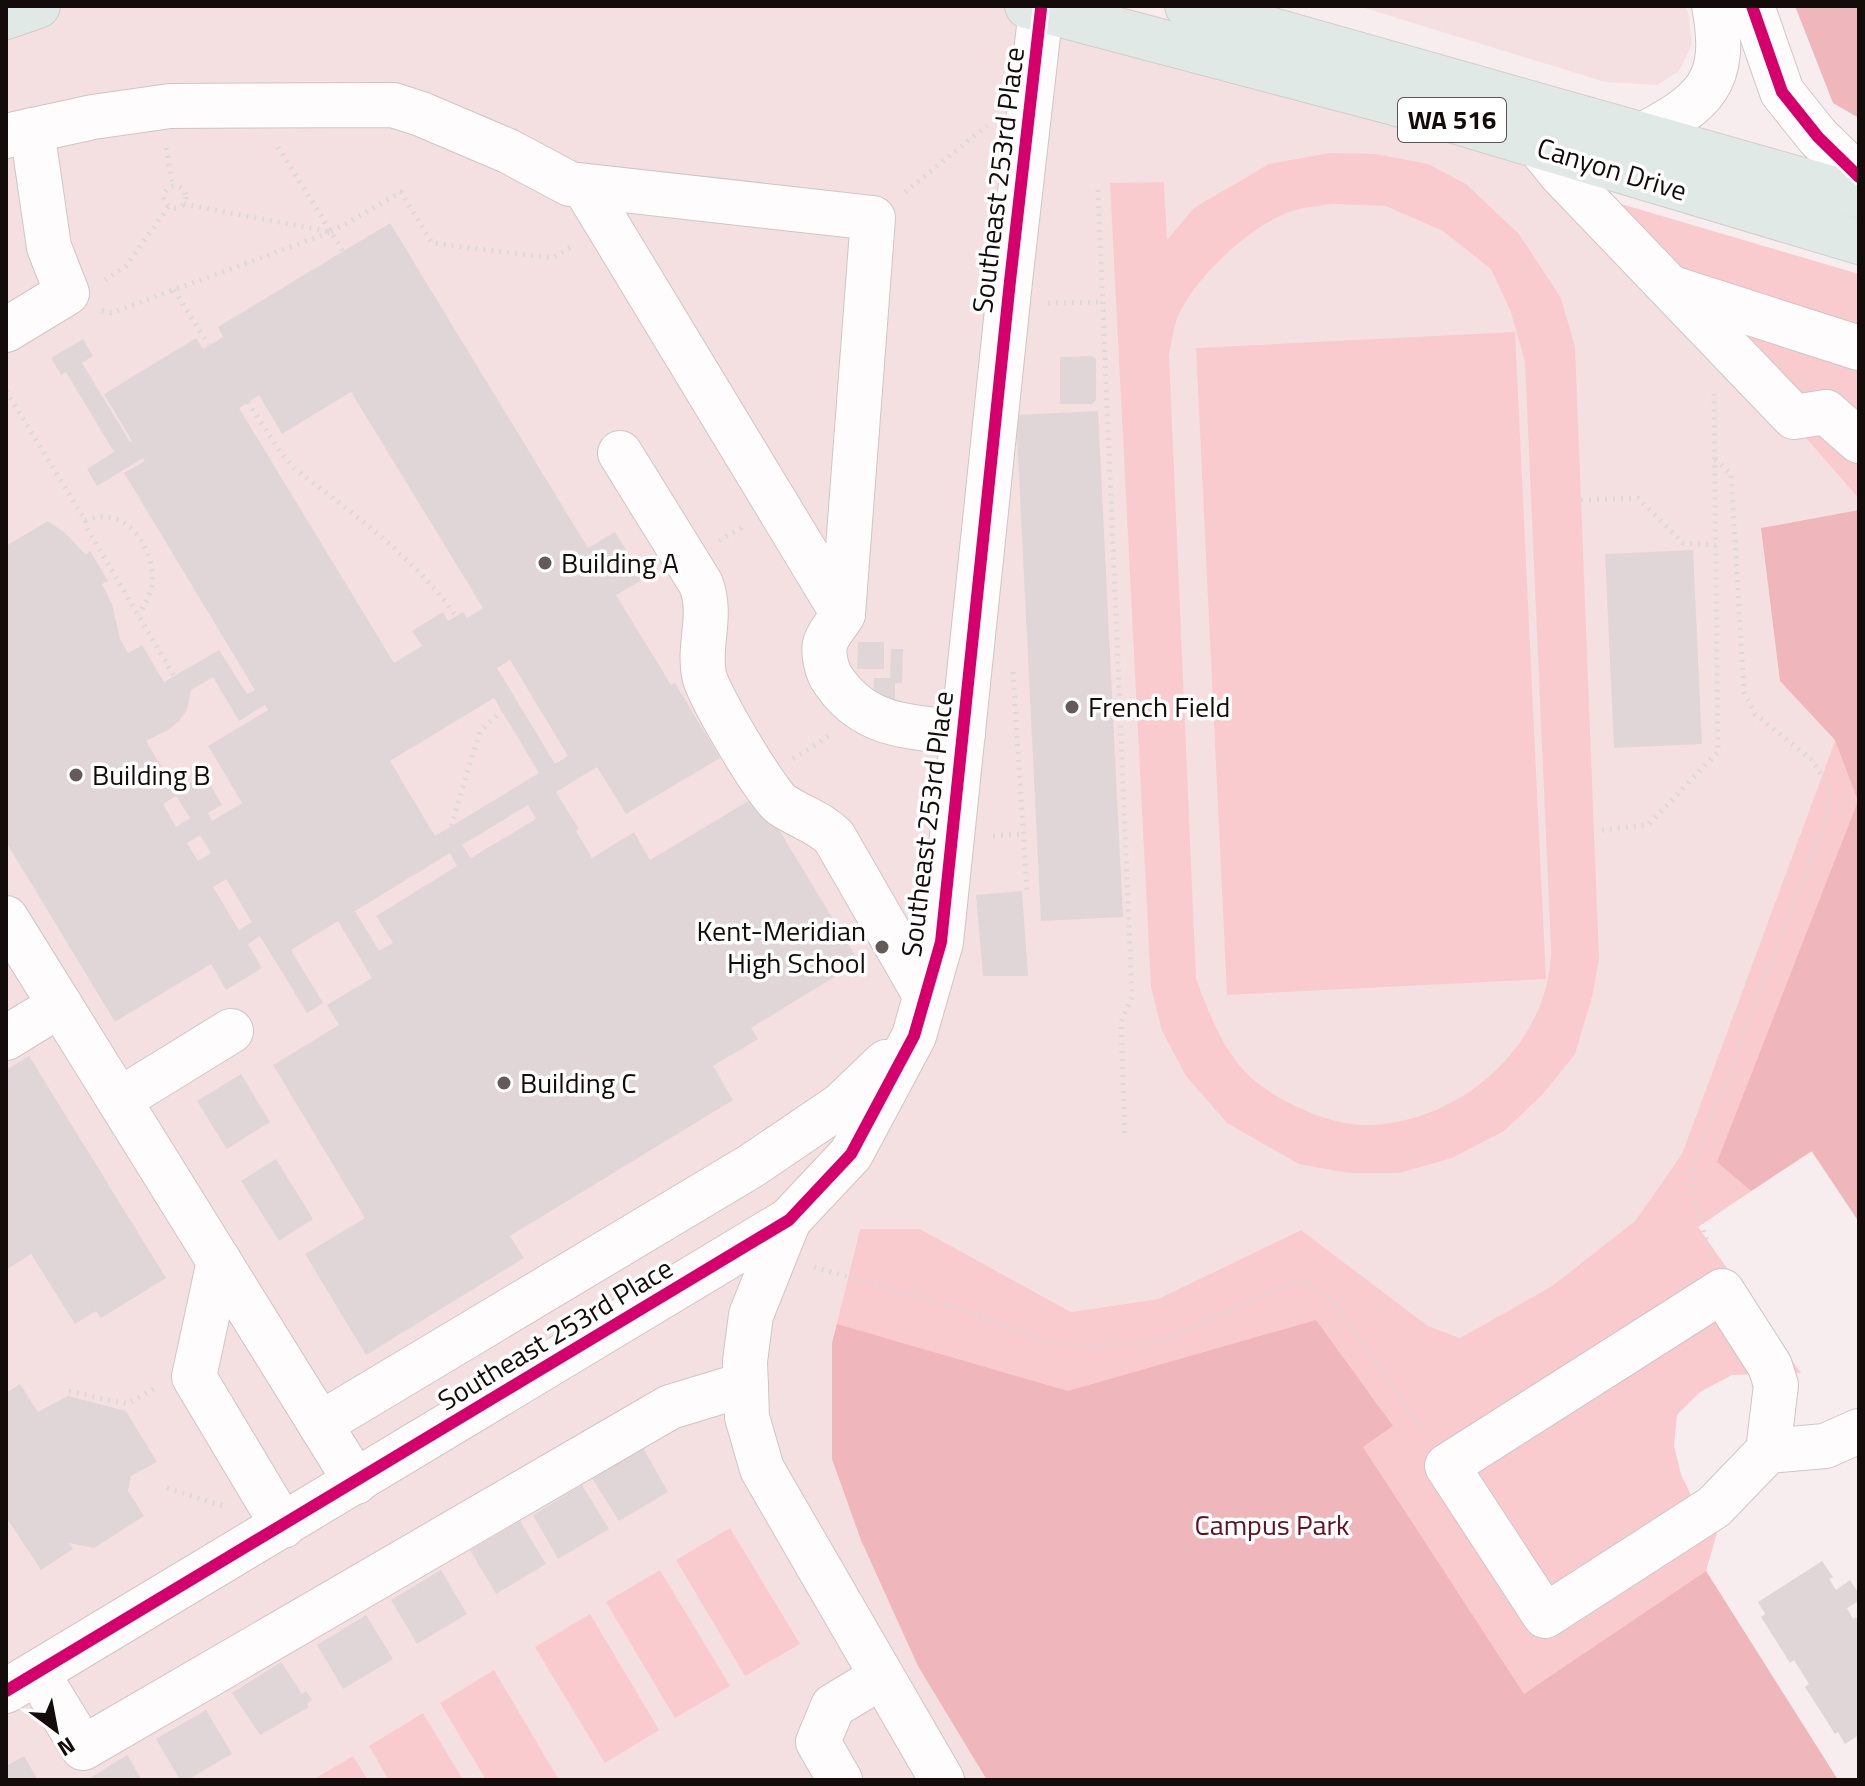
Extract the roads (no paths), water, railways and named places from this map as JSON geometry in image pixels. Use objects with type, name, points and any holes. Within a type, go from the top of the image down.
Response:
[{"type":"main road","points":[[6,17],[38,6]]},
{"type":"main road","name":"Canyon Drive","points":[[1187,6],[1859,196]]},
{"type":"main road","name":"Canyon Drive","points":[[1034,8],[1394,103],[1859,242]]},
{"type":"street","points":[[1641,136],[1683,114],[1706,93],[1715,72],[1718,48],[1714,6]]},
{"type":"street","points":[[1752,6],[1782,92],[1818,137],[1859,177]]},
{"type":"street","name":"Southeast 253rd Place","points":[[21,1682],[356,1482],[782,1238],[851,1154],[920,1016],[941,942],[1033,90],[1034,8]]},
{"type":"street","points":[[6,330],[83,300],[49,247],[19,133],[93,117],[170,106],[393,105],[508,151],[570,184],[873,218],[843,614],[824,644],[828,671],[843,694],[862,712],[880,720],[963,734]]},
{"type":"street","points":[[1540,148],[1561,174],[1794,417],[1826,412],[1859,441]]},
{"type":"street","points":[[584,186],[843,614]]},
{"type":"street","points":[[1670,287],[1859,348]]},
{"type":"street","points":[[320,1424],[751,1166],[841,1105],[920,1016],[834,837],[824,827],[780,804],[716,703],[703,672],[708,614],[701,584],[620,453]]},
{"type":"street","points":[[6,918],[356,1482]]},
{"type":"street","points":[[6,1038],[60,1005]]},
{"type":"street","points":[[119,1100],[231,1031]]},
{"type":"street","points":[[782,1238],[751,1315],[745,1361],[747,1417],[762,1469],[942,1780]]},
{"type":"street","points":[[219,1261],[194,1377],[283,1526]]},
{"type":"street","points":[[1768,1451],[1776,1385],[1770,1366],[1722,1291],[1447,1466],[1545,1616],[1714,1507],[1768,1451],[1825,1446],[1859,1431]]},
{"type":"street","points":[[21,1682],[83,1748],[670,1407],[746,1384]]},
{"type":"street","points":[[840,1780],[818,1742],[833,1706],[881,1677]]},
{"type":"place","name":"Building A","points":[[545,563]]},
{"type":"place","name":"French Field","points":[[1072,707]]},
{"type":"place","name":"Building B","points":[[76,775]]},
{"type":"place","name":"Kent-Meridian High School","points":[[882,947]]},
{"type":"place","name":"Building C","points":[[504,1083]]},
{"type":"park label","name":"Campus Park","points":[[1272,1525]]}]
